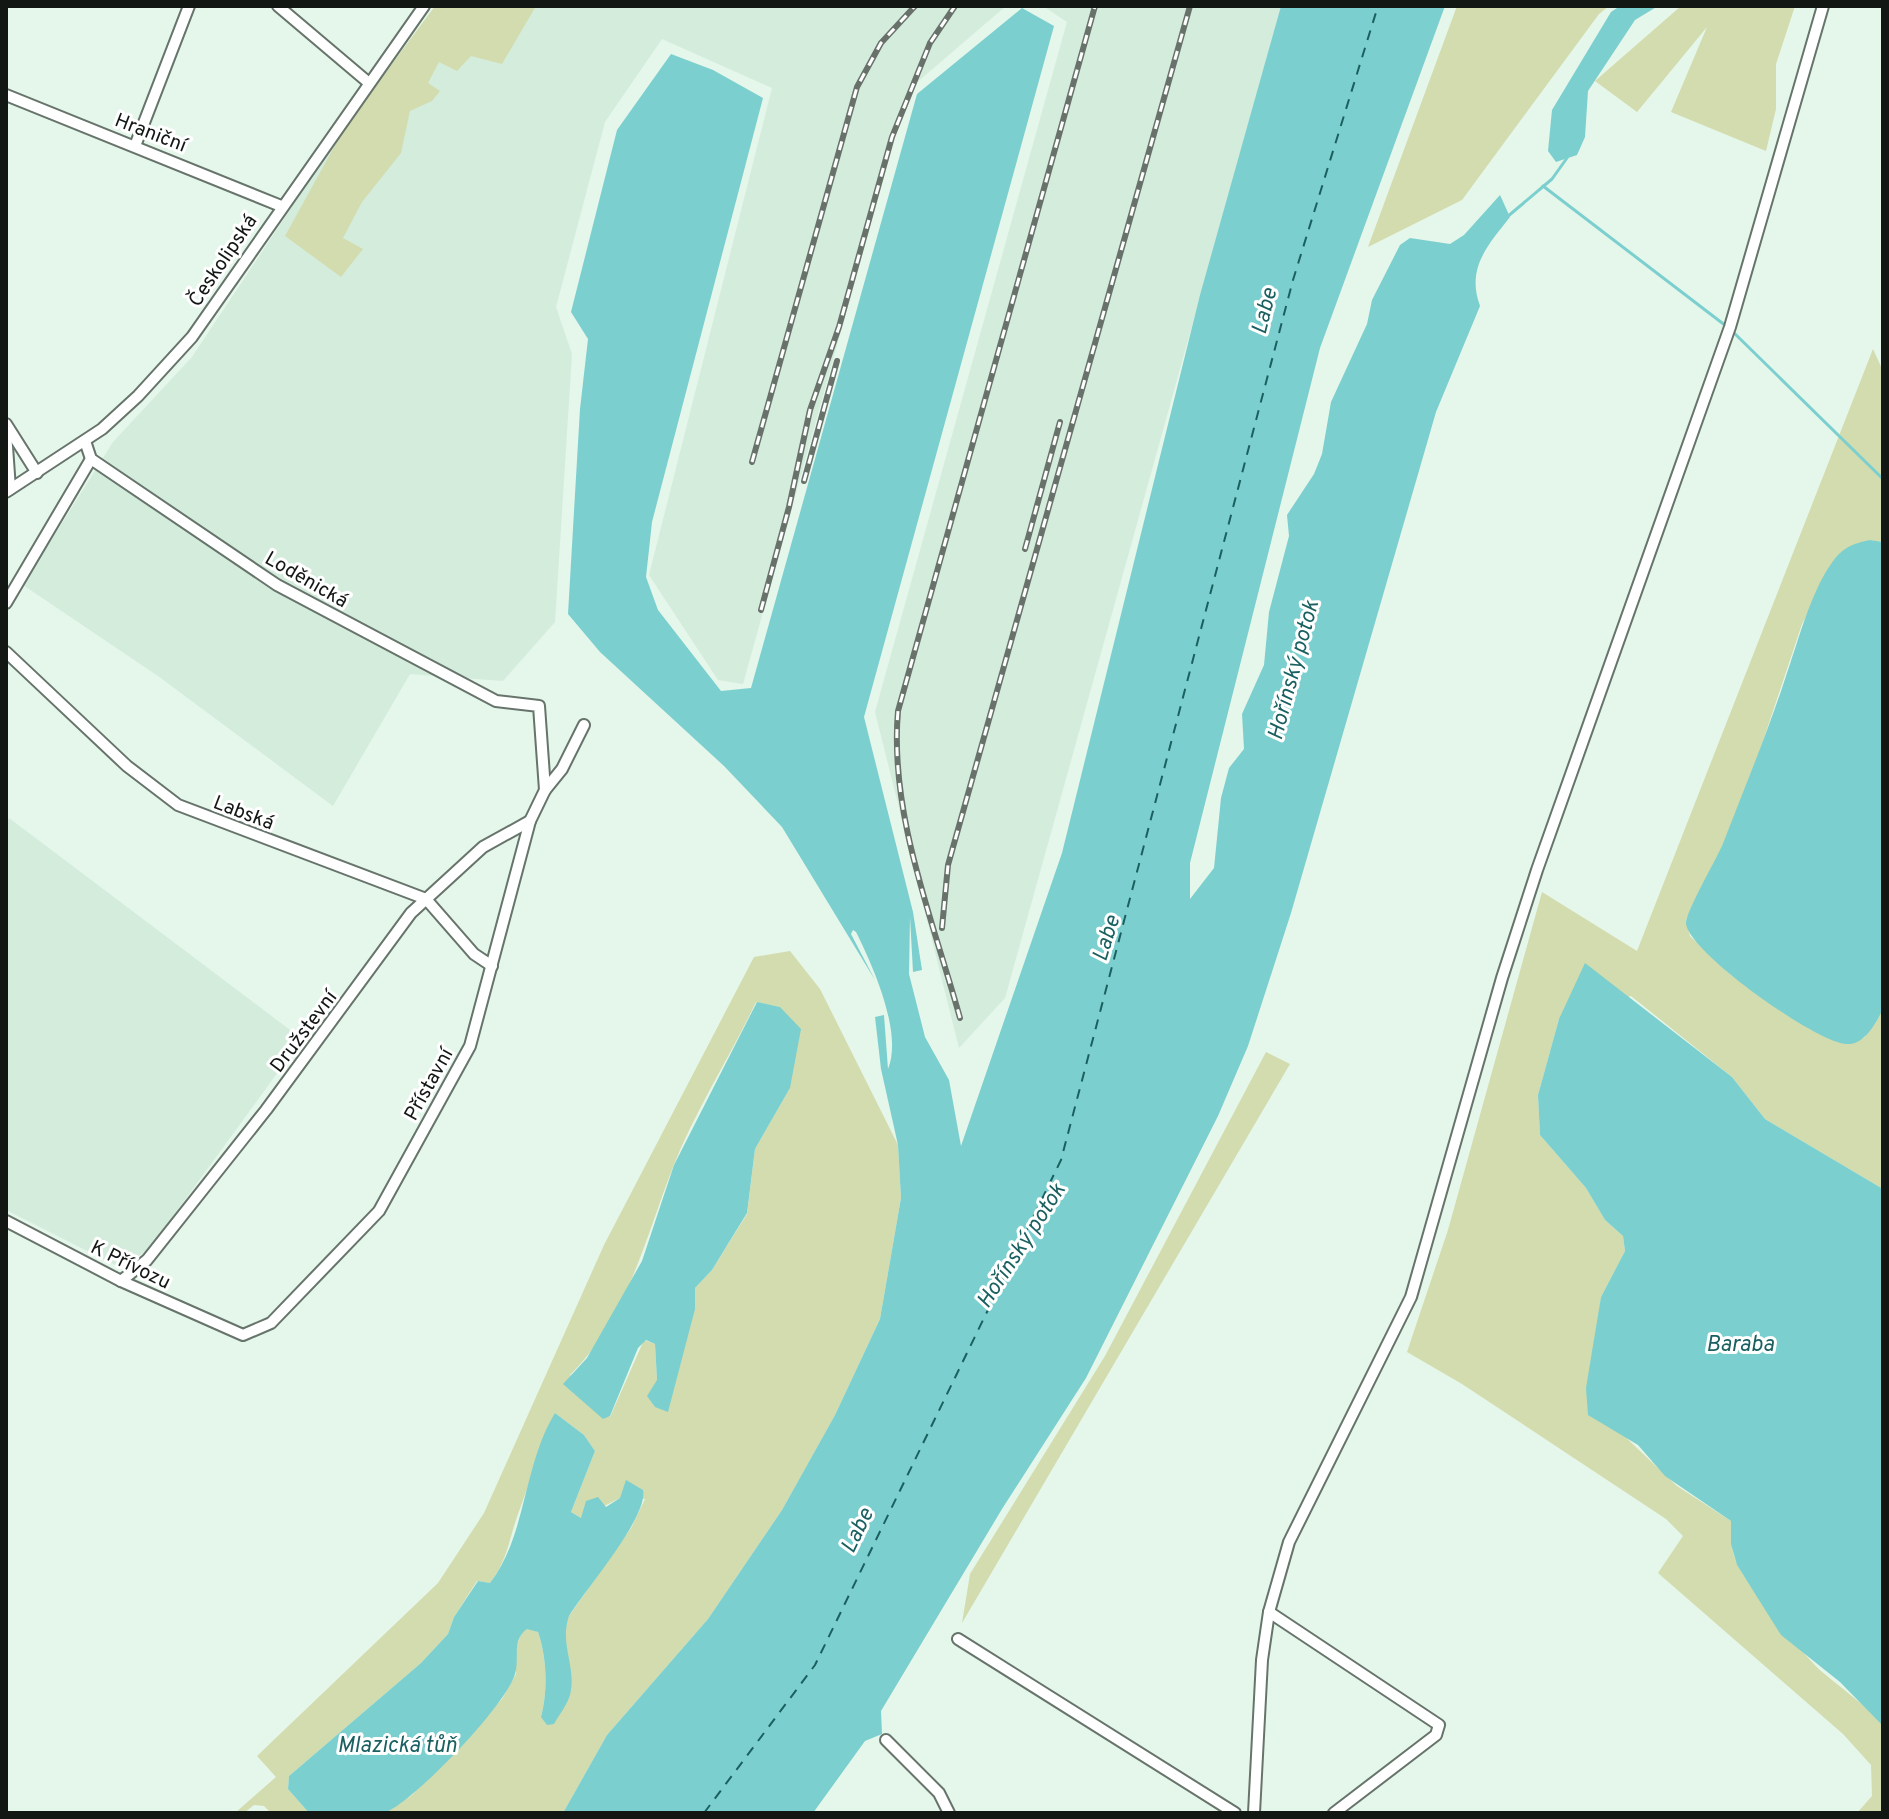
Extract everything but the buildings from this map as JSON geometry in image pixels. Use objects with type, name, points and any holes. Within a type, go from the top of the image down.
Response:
[{"type":"street","points":[[135,146],[189,6]]},
{"type":"street","points":[[278,6],[369,83]]},
{"type":"street","name":"Českolipská","points":[[8,490],[85,441],[138,396],[192,337],[424,6]]},
{"type":"street","points":[[1254,1813],[1261,1676],[1269,1612],[1295,1528],[1411,1297],[1502,978],[1537,870],[1730,327],[1823,6]]},
{"type":"street","name":"Hraniční","points":[[6,95],[281,206]]},
{"type":"street","points":[[6,424],[37,473]]},
{"type":"street","points":[[6,432],[8,490]]},
{"type":"street","points":[[6,603],[91,459],[85,441]]},
{"type":"street","name":"Loděnická","points":[[91,459],[277,585],[496,701],[539,706]]},
{"type":"street","name":"Labská","points":[[6,652],[127,766],[178,805],[426,899],[474,954],[492,966]]},
{"type":"street","name":"Přístavní","points":[[539,706],[545,790]]},
{"type":"street","name":"Přístavní","points":[[243,1335],[271,1323],[379,1211],[470,1046],[530,821],[584,725]]},
{"type":"street","name":"Družstevní","points":[[121,1281],[147,1260],[302,1063],[411,913],[483,847],[530,821]]},
{"type":"street","name":"K Přívozu","points":[[6,1221],[121,1281],[243,1335]]},
{"type":"street","points":[[1269,1612],[1439,1725],[1436,1735],[1334,1813]]},
{"type":"street","points":[[958,1639],[1235,1813]]},
{"type":"street","points":[[886,1740],[939,1793],[949,1813]]},
{"type":"shaded area","points":[[437,6],[1006,6],[908,90],[743,684],[718,680],[649,575],[772,88],[662,39],[605,122],[556,307],[572,354],[555,622],[503,681],[410,674],[333,806],[158,676],[23,585],[113,442],[192,357],[345,127]]},
{"type":"shaded area","points":[[1043,6],[1281,6],[1005,998],[959,1048],[875,712],[1067,22]]},
{"type":"shaded area","points":[[9,818],[302,1039],[149,1249],[121,1268],[6,1210],[6,823]]},
{"type":"green space","points":[[435,6],[536,6],[502,64],[471,56],[457,71],[439,62],[428,83],[440,91],[432,101],[410,111],[401,153],[362,202],[343,238],[363,249],[341,277],[285,236],[345,127]]},
{"type":"green space","points":[[1457,6],[1609,6],[1599,14],[1462,200],[1368,247]]},
{"type":"green space","points":[[1681,6],[1795,6],[1776,64],[1776,109],[1766,151],[1671,112],[1707,27],[1637,112],[1595,81]]},
{"type":"green space","points":[[1873,349],[1883,371],[1883,542],[1869,540],[1817,596],[1802,624],[1759,753],[1723,845],[1686,920],[1690,936],[1732,976],[1864,1038],[1883,1009],[1883,1189],[1765,1119],[1732,1077],[1631,996],[1559,1019],[1538,1095],[1540,1135],[1586,1188],[1605,1220],[1623,1236],[1625,1251],[1601,1297],[1596,1337],[1620,1432],[1677,1486],[1731,1521],[1732,1548],[1742,1574],[1813,1663],[1881,1723],[1883,1813],[1857,1813],[1872,1796],[1871,1765],[1843,1734],[1658,1573],[1683,1536],[1666,1519],[1462,1384],[1407,1352],[1448,1230],[1542,892],[1637,951]]},
{"type":"green space","points":[[790,951],[820,989],[898,1145],[901,1198],[880,1319],[835,1415],[782,1510],[708,1619],[607,1735],[563,1813],[385,1813],[412,1795],[502,1699],[516,1674],[515,1651],[521,1634],[528,1628],[538,1632],[545,1663],[546,1686],[541,1717],[571,1679],[563,1631],[569,1616],[631,1528],[645,1499],[620,1498],[581,1518],[571,1512],[595,1451],[584,1435],[555,1413],[504,1558],[490,1583],[477,1581],[454,1617],[448,1634],[421,1663],[289,1776],[288,1789],[309,1813],[271,1813],[264,1806],[254,1805],[244,1813],[235,1813],[276,1777],[257,1756],[438,1583],[484,1513],[604,1245],[754,957]],"holes":[[[756,1002],[780,1007],[790,1088],[755,1149],[747,1214],[712,1270],[695,1288],[690,1327],[673,1358],[657,1380],[655,1344],[644,1340],[610,1417],[570,1375],[590,1353],[620,1304],[682,1146]]]},
{"type":"green space","points":[[1266,1052],[1290,1064],[962,1623],[970,1574],[1105,1356]]},
{"type":"water","name":"Labe","points":[[1281,6],[1445,6],[1320,348],[1190,863],[1190,899],[1214,868],[1221,798],[1229,768],[1244,749],[1242,714],[1264,665],[1269,612],[1289,536],[1287,515],[1314,474],[1322,454],[1331,402],[1367,324],[1372,300],[1400,245],[1410,238],[1450,244],[1464,235],[1500,195],[1510,217],[1487,247],[1478,269],[1476,292],[1480,306],[1436,412],[1291,913],[1248,1046],[1218,1116],[1086,1378],[1002,1509],[881,1711],[882,1734],[865,1741],[813,1813],[563,1813],[607,1735],[708,1619],[782,1510],[835,1415],[880,1319],[901,1198],[898,1145],[881,1069],[875,1017],[884,1015],[888,1069],[892,1054],[889,1019],[878,981],[856,932],[853,930],[851,934],[875,980],[782,827],[724,766],[600,652],[568,614],[580,409],[588,339],[571,312],[617,130],[671,54],[713,70],[763,98],[652,522],[646,577],[658,610],[721,691],[751,688],[917,94],[1022,8],[1054,26],[864,717],[913,912],[922,970],[913,972],[910,917],[909,974],[925,1037],[949,1080],[961,1146],[1062,853],[1200,295]]},
{"type":"water","points":[[1620,6],[1658,6],[1635,20],[1588,91],[1585,137],[1577,155],[1556,162],[1548,151],[1552,110],[1611,12]]},
{"type":"water","points":[[1870,540],[1883,542],[1883,1009],[1864,1037],[1846,1044],[1808,1028],[1755,993],[1707,953],[1692,936],[1686,923],[1724,841],[1772,718],[1817,589],[1843,550]]},
{"type":"water","name":"Baraba","points":[[1585,963],[1732,1077],[1765,1119],[1883,1189],[1883,1726],[1840,1682],[1781,1635],[1737,1565],[1731,1544],[1731,1521],[1665,1476],[1638,1445],[1588,1415],[1586,1388],[1601,1297],[1625,1251],[1623,1236],[1605,1220],[1586,1188],[1540,1135],[1538,1095],[1559,1019]]},
{"type":"water","points":[[757,1002],[780,1007],[801,1029],[790,1088],[755,1149],[747,1213],[712,1270],[695,1288],[695,1309],[668,1412],[655,1407],[647,1396],[657,1380],[655,1344],[646,1340],[638,1348],[610,1416],[603,1419],[563,1384],[587,1358],[642,1261],[674,1165]]},
{"type":"water","name":"Mlazická tůň","points":[[555,1413],[584,1435],[595,1451],[571,1512],[581,1518],[586,1501],[598,1497],[606,1507],[620,1498],[626,1480],[643,1490],[636,1517],[569,1616],[566,1636],[572,1685],[563,1710],[554,1724],[547,1725],[541,1717],[546,1686],[545,1663],[538,1632],[527,1629],[517,1644],[515,1674],[495,1707],[478,1729],[416,1791],[384,1813],[309,1813],[288,1789],[289,1776],[421,1663],[448,1634],[454,1617],[478,1581],[490,1583],[511,1544],[537,1455]]},
{"type":"waterway","name":"Hořínský potok","points":[[1507,217],[1552,179],[1567,158]]},
{"type":"waterway","points":[[1543,186],[1730,329],[1883,479]]},
{"type":"ferry route","points":[[704,1813],[815,1665],[1061,1160],[1293,280],[1378,6]]},
{"type":"railway","points":[[752,462],[857,87],[881,43],[915,6]]},
{"type":"railway","points":[[761,610],[789,507],[810,410],[839,327],[892,137],[930,43],[955,6]]},
{"type":"railway","points":[[960,1018],[907,828],[900,789],[898,711],[1095,6]]},
{"type":"railway","points":[[942,928],[948,865],[1190,6]]},
{"type":"railway","points":[[804,481],[837,361]]},
{"type":"railway","points":[[1025,549],[1060,422]]}]
